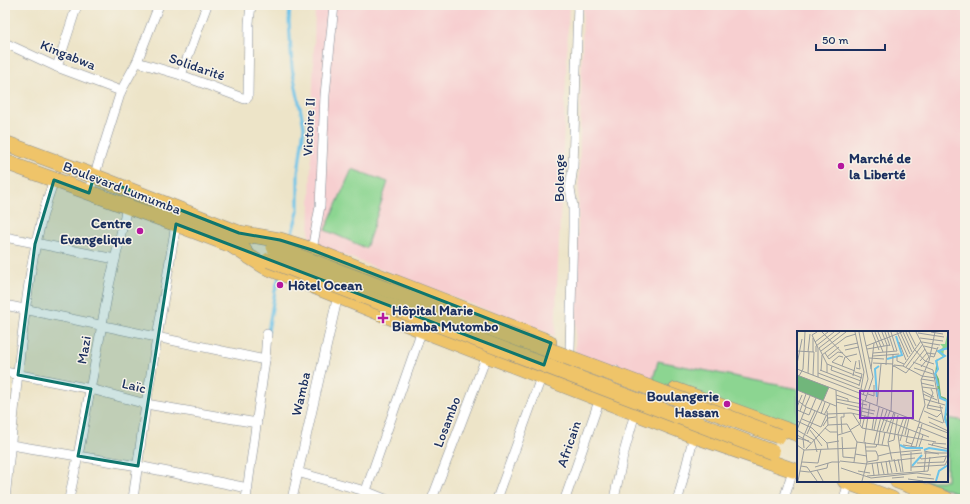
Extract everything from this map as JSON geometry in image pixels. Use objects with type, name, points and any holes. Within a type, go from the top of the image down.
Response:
[{"type":"highway","name":"Boulevard Lumumba","points":[[5,143],[94,176],[237,240]]},
{"type":"highway","name":"Boulevard Lumumba","points":[[5,162],[176,224],[237,240]]},
{"type":"highway","points":[[237,240],[276,258],[772,452],[796,468]]},
{"type":"highway","points":[[237,240],[276,258],[797,444]]},
{"type":"highway","points":[[276,258],[295,245],[312,250],[570,351],[797,434]]},
{"type":"highway","points":[[276,258],[338,295],[422,330],[692,435],[796,468]]},
{"type":"highway","points":[[847,482],[892,499]]},
{"type":"highway","points":[[900,482],[946,499]]},
{"type":"street","points":[[57,67],[77,5]]},
{"type":"street","points":[[89,193],[121,91],[137,62],[159,5]]},
{"type":"street","points":[[181,75],[207,5]]},
{"type":"street","name":"Solidarité","points":[[137,62],[181,75],[245,100],[248,97],[249,23],[251,5]]},
{"type":"street","name":"Victoire II","points":[[312,250],[319,213],[324,102],[334,5]]},
{"type":"street","name":"Bolenge","points":[[566,386],[570,351],[573,207],[570,188],[573,167],[578,5]]},
{"type":"street","name":"Kingabwa","points":[[5,43],[57,67],[121,91]]},
{"type":"street","points":[[5,499],[8,444],[18,375],[25,309],[35,244],[54,180]]},
{"type":"street","name":"Mazi","points":[[69,499],[115,259],[127,207]]},
{"type":"street","points":[[133,499],[146,404],[176,224]]},
{"type":"street","points":[[5,238],[115,259]]},
{"type":"street","name":"Wamba","points":[[292,499],[338,295]]},
{"type":"street","points":[[5,305],[265,360]]},
{"type":"street","points":[[364,495],[422,330]]},
{"type":"street","points":[[246,499],[257,423],[267,334]]},
{"type":"street","points":[[497,499],[541,376],[551,343]]},
{"type":"street","name":"Losambo","points":[[432,499],[487,355]]},
{"type":"street","name":"Africain","points":[[565,499],[597,407],[616,368]]},
{"type":"street","name":"Laïc","points":[[5,372],[91,390],[146,404],[257,423]]},
{"type":"street","points":[[614,499],[623,456],[635,413]]},
{"type":"street","points":[[678,499],[692,443],[692,435]]},
{"type":"street","points":[[8,444],[138,466],[248,488]]},
{"type":"street","points":[[784,499],[796,468]]},
{"type":"street","points":[[297,472],[364,495],[385,499]]},
{"type":"street","points":[[844,499],[847,482]]},
{"type":"highlighted area","points":[[94,176],[239,233],[280,240],[312,250],[551,343],[544,365],[176,224],[138,466],[78,456],[91,389],[18,375],[35,244],[54,180],[89,193]]},
{"type":"shaded area","points":[[315,5],[569,5],[555,336],[309,242]]},
{"type":"shaded area","points":[[583,5],[965,5],[965,498],[921,482],[948,482],[948,331],[797,331],[797,437],[575,353]]},
{"type":"green space","points":[[352,169],[388,182],[366,248],[325,230]]},
{"type":"green space","points":[[658,361],[797,389],[797,435],[652,383]]},
{"type":"green space","points":[[948,418],[965,421],[965,496],[927,482],[948,482]]},
{"type":"waterway","points":[[290,5],[289,21],[292,68],[304,127],[298,173],[298,212],[290,240]]},
{"type":"waterway","points":[[268,331],[279,277]]},
{"type":"place","name":"Marché de la Liberté","points":[[841,166]]},
{"type":"place","name":"Centre Evangelique","points":[[140,231]]},
{"type":"place","name":"Hôtel Ocean","points":[[280,285]]},
{"type":"place","name":"Hôpital Marie Biamba Mutombo","points":[[383,318]]},
{"type":"place","name":"Boulangerie Hassan","points":[[727,404]]}]
